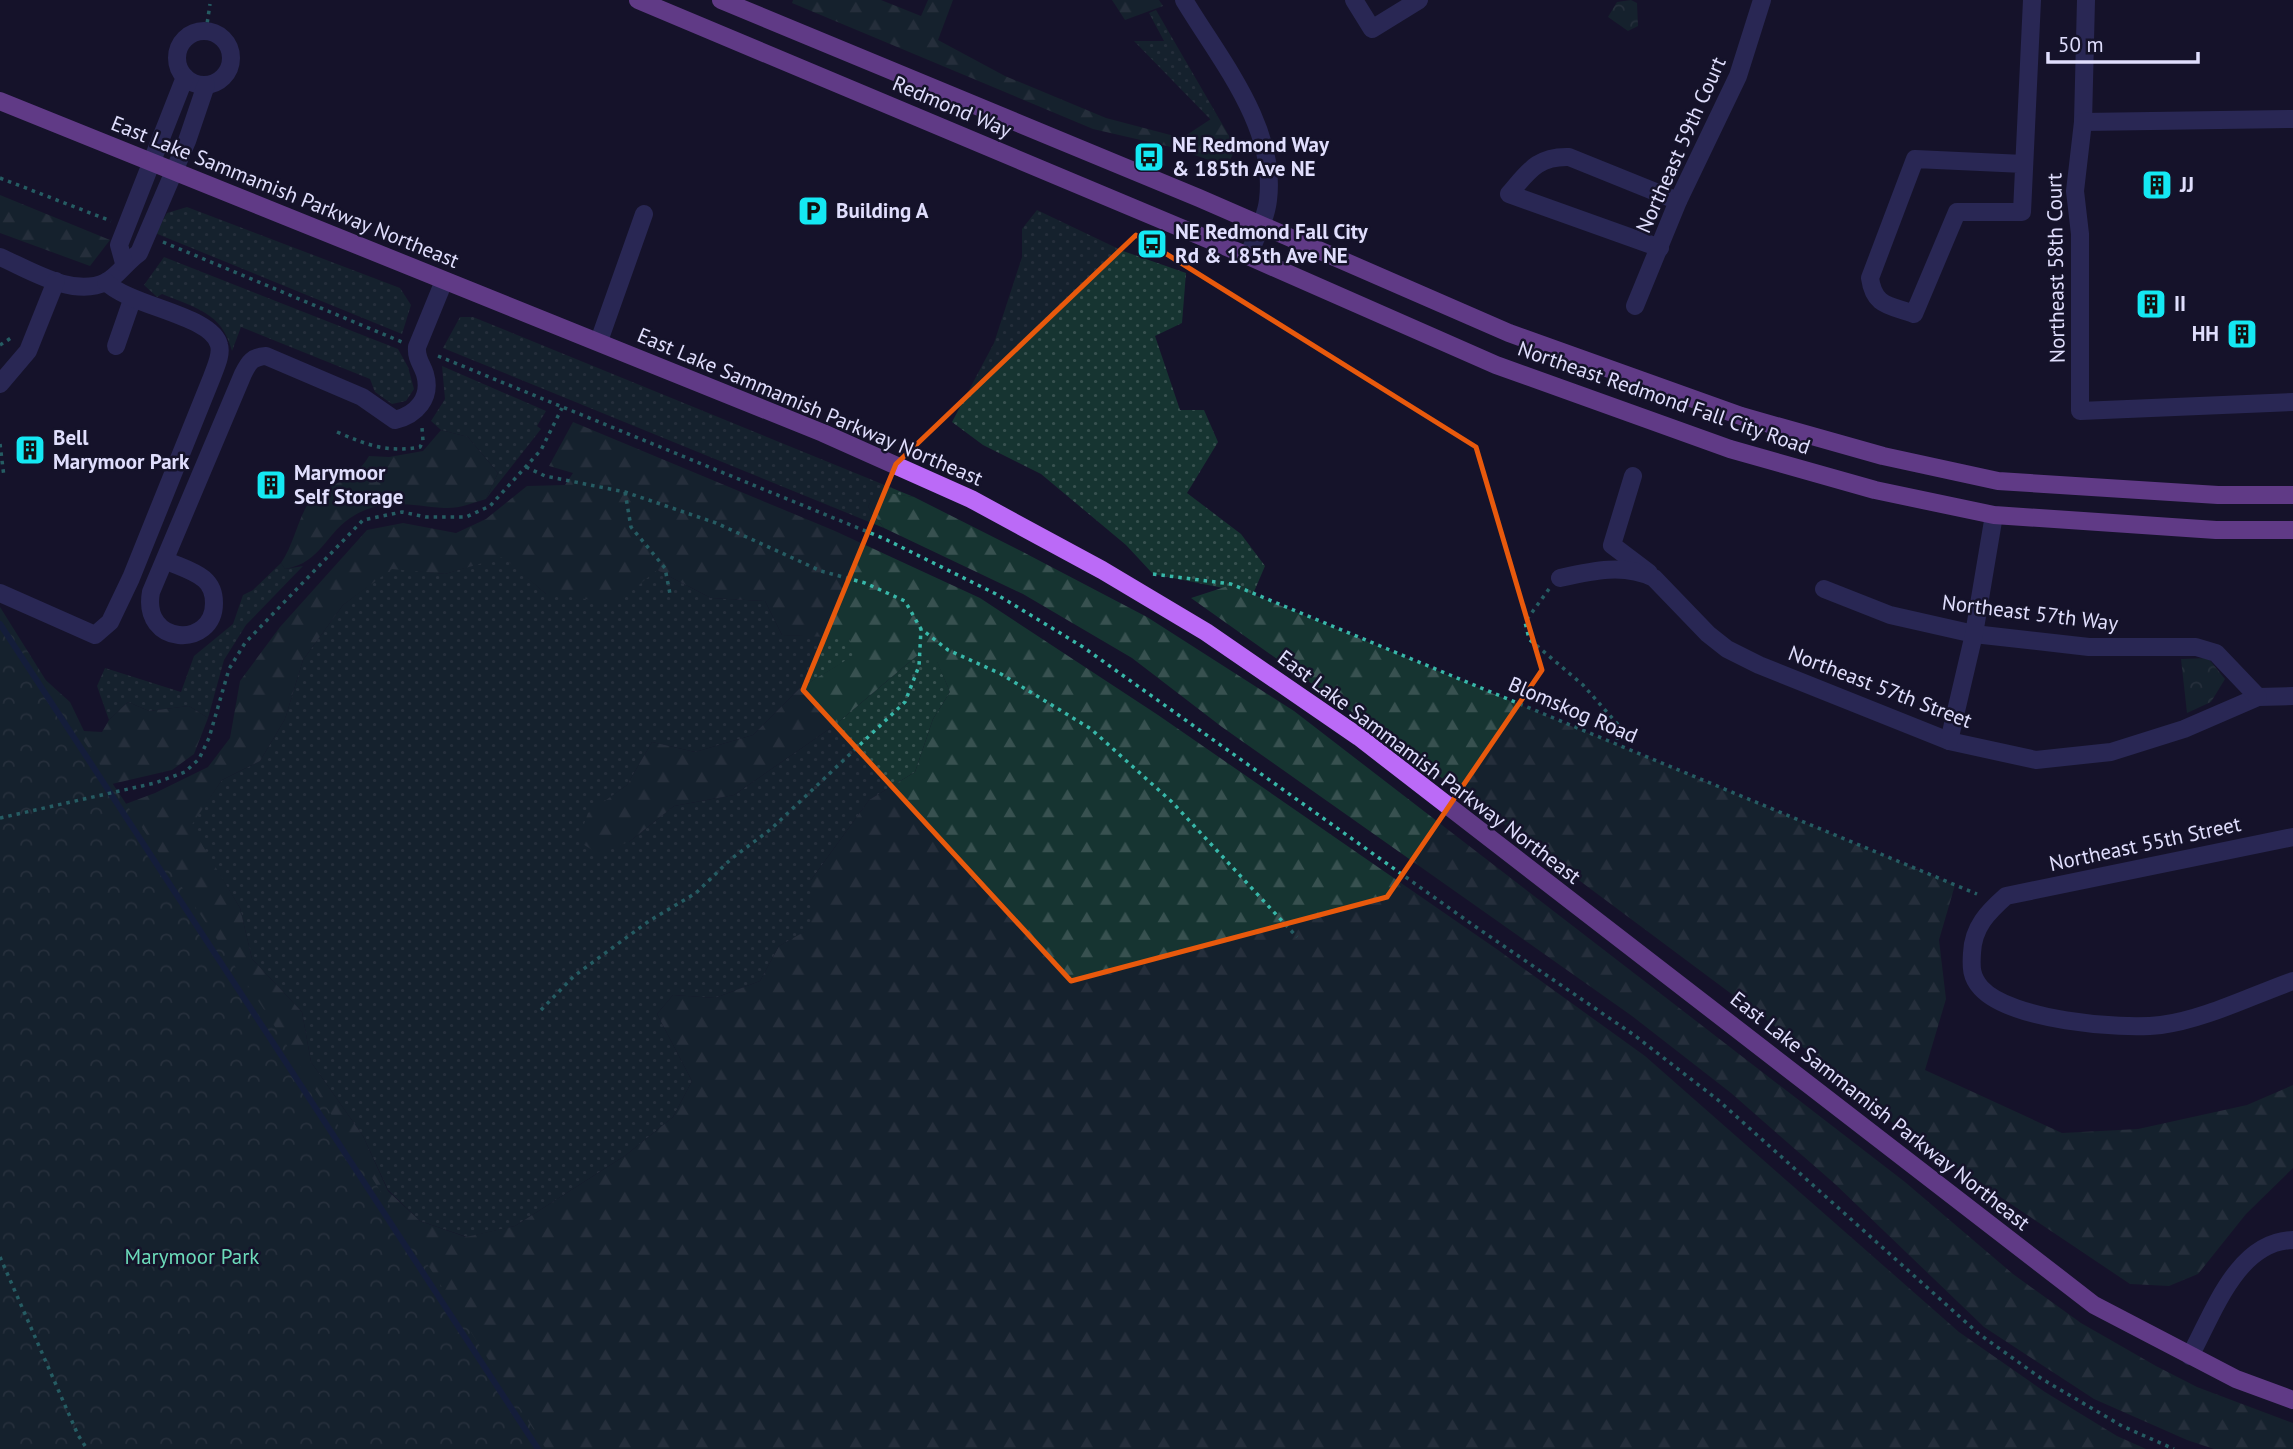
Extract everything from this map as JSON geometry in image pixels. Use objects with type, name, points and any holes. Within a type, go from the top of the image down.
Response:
[{"type":"main road","name":"Redmond Way","points":[[638,0],[1248,256]]},
{"type":"main road","name":"Redmond Way","points":[[721,0],[1260,224]]},
{"type":"main road","name":"East Lake Sammamish Parkway Northeast","points":[[0,101],[823,433],[971,499],[1206,632],[1359,737],[2094,1305],[2236,1379],[2293,1400]]},
{"type":"main road","name":"Northeast Redmond Fall City Road","points":[[1260,224],[1509,333],[1741,416],[1883,456],[1998,481],[2218,495],[2293,495]]},
{"type":"main road","name":"Northeast Redmond Fall City Road","points":[[1248,256],[1496,365],[1730,450],[1875,490],[1994,515],[2216,530],[2293,530]]},
{"type":"street","points":[[1184,0],[1258,126],[1268,161],[1268,202],[1248,256]]},
{"type":"street","points":[[1354,0],[1372,29],[1419,0]]},
{"type":"street","name":"Northeast 59th Court","points":[[1635,306],[1678,201],[1738,76],[1762,0]]},
{"type":"street","points":[[2024,164],[1915,159],[1870,278],[1872,292],[1877,301],[1914,314],[1957,212],[2022,212],[2032,0]]},
{"type":"street","points":[[2086,0],[2083,122],[2293,120]]},
{"type":"street","points":[[206,31],[223,38],[231,54],[231,63],[221,79],[206,85],[193,84],[185,77],[178,64],[179,47],[191,34],[206,31]]},
{"type":"street","points":[[124,263],[119,245],[185,77]]},
{"type":"street","points":[[0,257],[56,281],[91,287],[106,282],[119,273],[124,263],[139,253],[206,85]]},
{"type":"street","name":"Northeast 58th Court","points":[[2083,122],[2075,191],[2080,234],[2080,411],[2293,402]]},
{"type":"street","points":[[1660,248],[1509,194],[1535,165],[1552,156],[1569,157],[1678,201]]},
{"type":"street","points":[[599,341],[644,214]]},
{"type":"street","points":[[0,384],[28,351],[56,281]]},
{"type":"street","points":[[164,561],[250,362],[256,357],[266,356],[362,397],[395,420],[409,417],[421,407],[426,391],[425,375],[416,357],[417,347],[444,281]]},
{"type":"street","points":[[0,593],[94,635],[110,622],[131,578],[212,377],[220,347],[215,335],[196,323],[132,300],[106,282]]},
{"type":"street","points":[[116,346],[132,300]]},
{"type":"street","name":"Northeast 57th Street","points":[[1633,476],[1612,545],[1654,578],[1727,649],[1759,665],[1949,741],[2036,760],[2111,752],[2184,729],[2259,697],[2293,696]]},
{"type":"street","points":[[1949,741],[1974,634],[1994,515]]},
{"type":"street","points":[[1560,578],[1596,569],[1640,571],[1654,578]]},
{"type":"street","name":"Northeast 57th Way","points":[[1824,589],[1890,615],[1974,634],[2089,648],[2196,647],[2216,653],[2259,697]]},
{"type":"street","name":"Northeast 55th Street","points":[[2293,836],[2007,896],[1985,914],[1973,940],[1971,972],[1981,989],[2012,1007],[2078,1023],[2161,1025],[2293,981]]},
{"type":"street","points":[[2190,1356],[2239,1266],[2275,1241],[2293,1240]]},
{"type":"path","points":[[206,31],[210,5]]},
{"type":"path","points":[[0,178],[118,224]]},
{"type":"path","points":[[153,238],[400,341]]},
{"type":"path","points":[[432,354],[885,540],[996,594],[1083,647],[1633,1035],[1717,1100],[1979,1334],[2042,1379],[2122,1426],[2174,1449]]},
{"type":"path","points":[[0,818],[139,787],[185,772],[199,759],[209,737],[229,669],[245,643],[363,520],[402,512],[426,517],[466,517],[490,506],[541,450],[562,408]]},
{"type":"path","points":[[0,444],[4,477]]},
{"type":"path","points":[[526,467],[545,476],[625,492],[716,523],[821,572],[865,583],[905,601],[920,629],[948,650],[1000,674],[1091,729],[1172,802],[1297,937]]},
{"type":"path","points":[[625,492],[631,527],[665,568],[670,594]]},
{"type":"path","name":"Blomskog Road","points":[[1153,574],[1231,584],[1977,894]]},
{"type":"path","points":[[1560,578],[1525,622],[1529,639],[1603,706],[1620,729],[1615,744]]},
{"type":"path","points":[[541,1010],[574,976],[649,921],[696,892],[731,859],[771,829],[905,702],[919,666],[920,629]]},
{"type":"path","points":[[0,1257],[87,1449]]},
{"type":"highlighted area","points":[[1136,235],[1476,447],[1542,670],[1387,897],[1071,981],[803,690],[896,464]]},
{"type":"green space","points":[[793,0],[881,0],[921,16],[928,0],[953,0],[938,40],[1005,76],[1106,118],[1182,138],[1217,115],[1236,148],[1230,160],[1212,161],[1171,147],[1093,129],[792,3]]},
{"type":"green space","points":[[1112,0],[1159,0],[1163,6],[1125,20]]},
{"type":"green space","points":[[1631,0],[1637,3],[1638,26],[1628,31],[1608,17],[1617,2]]},
{"type":"green space","points":[[1156,10],[1217,115],[1211,120],[1134,41],[1164,41],[1149,13]]},
{"type":"green space","points":[[0,195],[110,240],[90,266],[0,233]]},
{"type":"green space","points":[[187,207],[400,288],[411,305],[402,334],[155,233],[167,213]]},
{"type":"green space","points":[[1037,210],[1123,251],[1186,273],[1182,323],[1155,336],[1180,410],[1204,410],[1218,442],[1187,493],[1241,534],[1265,566],[1253,594],[1153,574],[1126,545],[1041,474],[983,445],[952,422],[994,343],[1022,257],[1022,229]]},
{"type":"green space","points":[[164,257],[398,349],[408,367],[414,389],[406,401],[392,404],[375,392],[370,379],[241,327],[232,351],[221,328],[206,313],[162,294],[157,297],[144,285]]},
{"type":"green space","points":[[460,317],[473,317],[914,497],[875,492],[868,507],[884,528],[443,348]]},
{"type":"green space","points":[[442,366],[546,411],[537,426],[541,429],[486,499],[498,473],[468,437],[441,430],[431,421],[445,399]]},
{"type":"green space","points":[[573,422],[835,531],[980,598],[1158,715],[1498,950],[1645,1056],[1959,1332],[2045,1392],[2117,1436],[2146,1449],[231,1449],[88,818],[155,793],[208,767],[230,738],[240,681],[280,627],[367,530],[403,523],[456,533],[486,519],[527,486],[565,485],[573,473],[549,466]],"holes":[[[503,557],[546,594],[617,603],[657,570],[711,598],[765,601],[782,635],[849,638],[853,656],[800,688],[753,735],[695,752],[652,742],[627,785],[588,813],[578,841],[597,853],[629,842],[674,806],[734,795],[835,725],[919,654],[937,662],[950,692],[933,719],[915,772],[869,800],[811,880],[811,928],[779,946],[760,981],[715,998],[673,995],[657,1014],[692,1081],[673,1117],[626,1155],[515,1226],[466,1237],[420,1221],[388,1191],[363,1136],[311,1062],[302,1012],[252,959],[240,908],[191,826],[222,780],[260,761],[285,719],[303,660],[343,605],[392,569],[445,574]]]},
{"type":"green space","points":[[441,430],[468,437],[498,473],[486,499],[450,508],[389,504],[367,509],[345,522],[307,560],[285,569],[281,563],[305,509],[314,496],[354,473],[369,456],[389,457],[423,451]]},
{"type":"green space","points":[[875,491],[914,497],[1147,617],[1294,711],[1905,1182],[2013,1274],[2081,1323],[2156,1366],[2197,1387],[2293,1423],[2293,1449],[2214,1449],[2187,1440],[2094,1399],[1984,1327],[1835,1184],[1731,1093],[1632,1016],[1222,727],[1132,658],[1023,594],[884,528],[868,507]]},
{"type":"green space","points":[[503,556],[546,594],[657,570],[711,598],[765,601],[782,635],[849,637],[854,656],[800,688],[753,735],[695,752],[652,742],[627,785],[588,814],[629,842],[674,806],[734,795],[835,725],[919,654],[937,661],[950,692],[933,719],[915,772],[869,800],[811,880],[812,928],[779,946],[760,981],[715,998],[673,995],[657,1014],[692,1081],[673,1117],[626,1155],[515,1226],[467,1237],[420,1221],[388,1190],[363,1136],[311,1062],[302,1012],[252,959],[240,908],[190,826],[222,780],[260,761],[285,719],[303,660],[343,605],[392,568],[445,574]]},
{"type":"green space","points":[[281,563],[285,569],[303,566],[246,625],[224,660],[208,718],[189,706],[149,711],[128,702],[109,720],[97,686],[105,668],[181,692],[194,656],[233,624],[243,595],[253,590]]},
{"type":"green space","points":[[1231,585],[1955,885],[1939,940],[1946,999],[1925,1070],[2062,1133],[2138,1129],[2247,1105],[2293,1085],[2293,1168],[2246,1214],[2198,1274],[2169,1286],[2130,1284],[1902,1131],[1804,1048],[1384,735],[1191,598]]},
{"type":"green space","name":"Marymoor Park","points":[[0,607],[82,738],[261,1005],[546,1449],[0,1449]]},
{"type":"green space","points":[[0,616],[39,674],[70,702],[84,731],[102,732],[109,720],[128,702],[149,711],[189,706],[208,718],[194,754],[172,770],[69,794]]},
{"type":"green space","points":[[2208,658],[2225,679],[2211,702],[2187,713],[2181,659]]},
{"type":"waterway","points":[[0,624],[538,1449]]},
{"type":"place","name":"NE Redmond Way & 185th Ave NE","points":[[1149,157]]},
{"type":"place","name":"JJ","points":[[2157,185]]},
{"type":"place","name":"Building A","points":[[813,211]]},
{"type":"place","name":"NE Redmond Fall City Rd & 185th Ave NE","points":[[1152,244]]},
{"type":"place","name":"II","points":[[2151,304]]},
{"type":"place","name":"HH","points":[[2242,334]]},
{"type":"place","name":"Bell Marymoor Park","points":[[30,450]]},
{"type":"place","name":"Marymoor Self Storage","points":[[271,485]]}]
